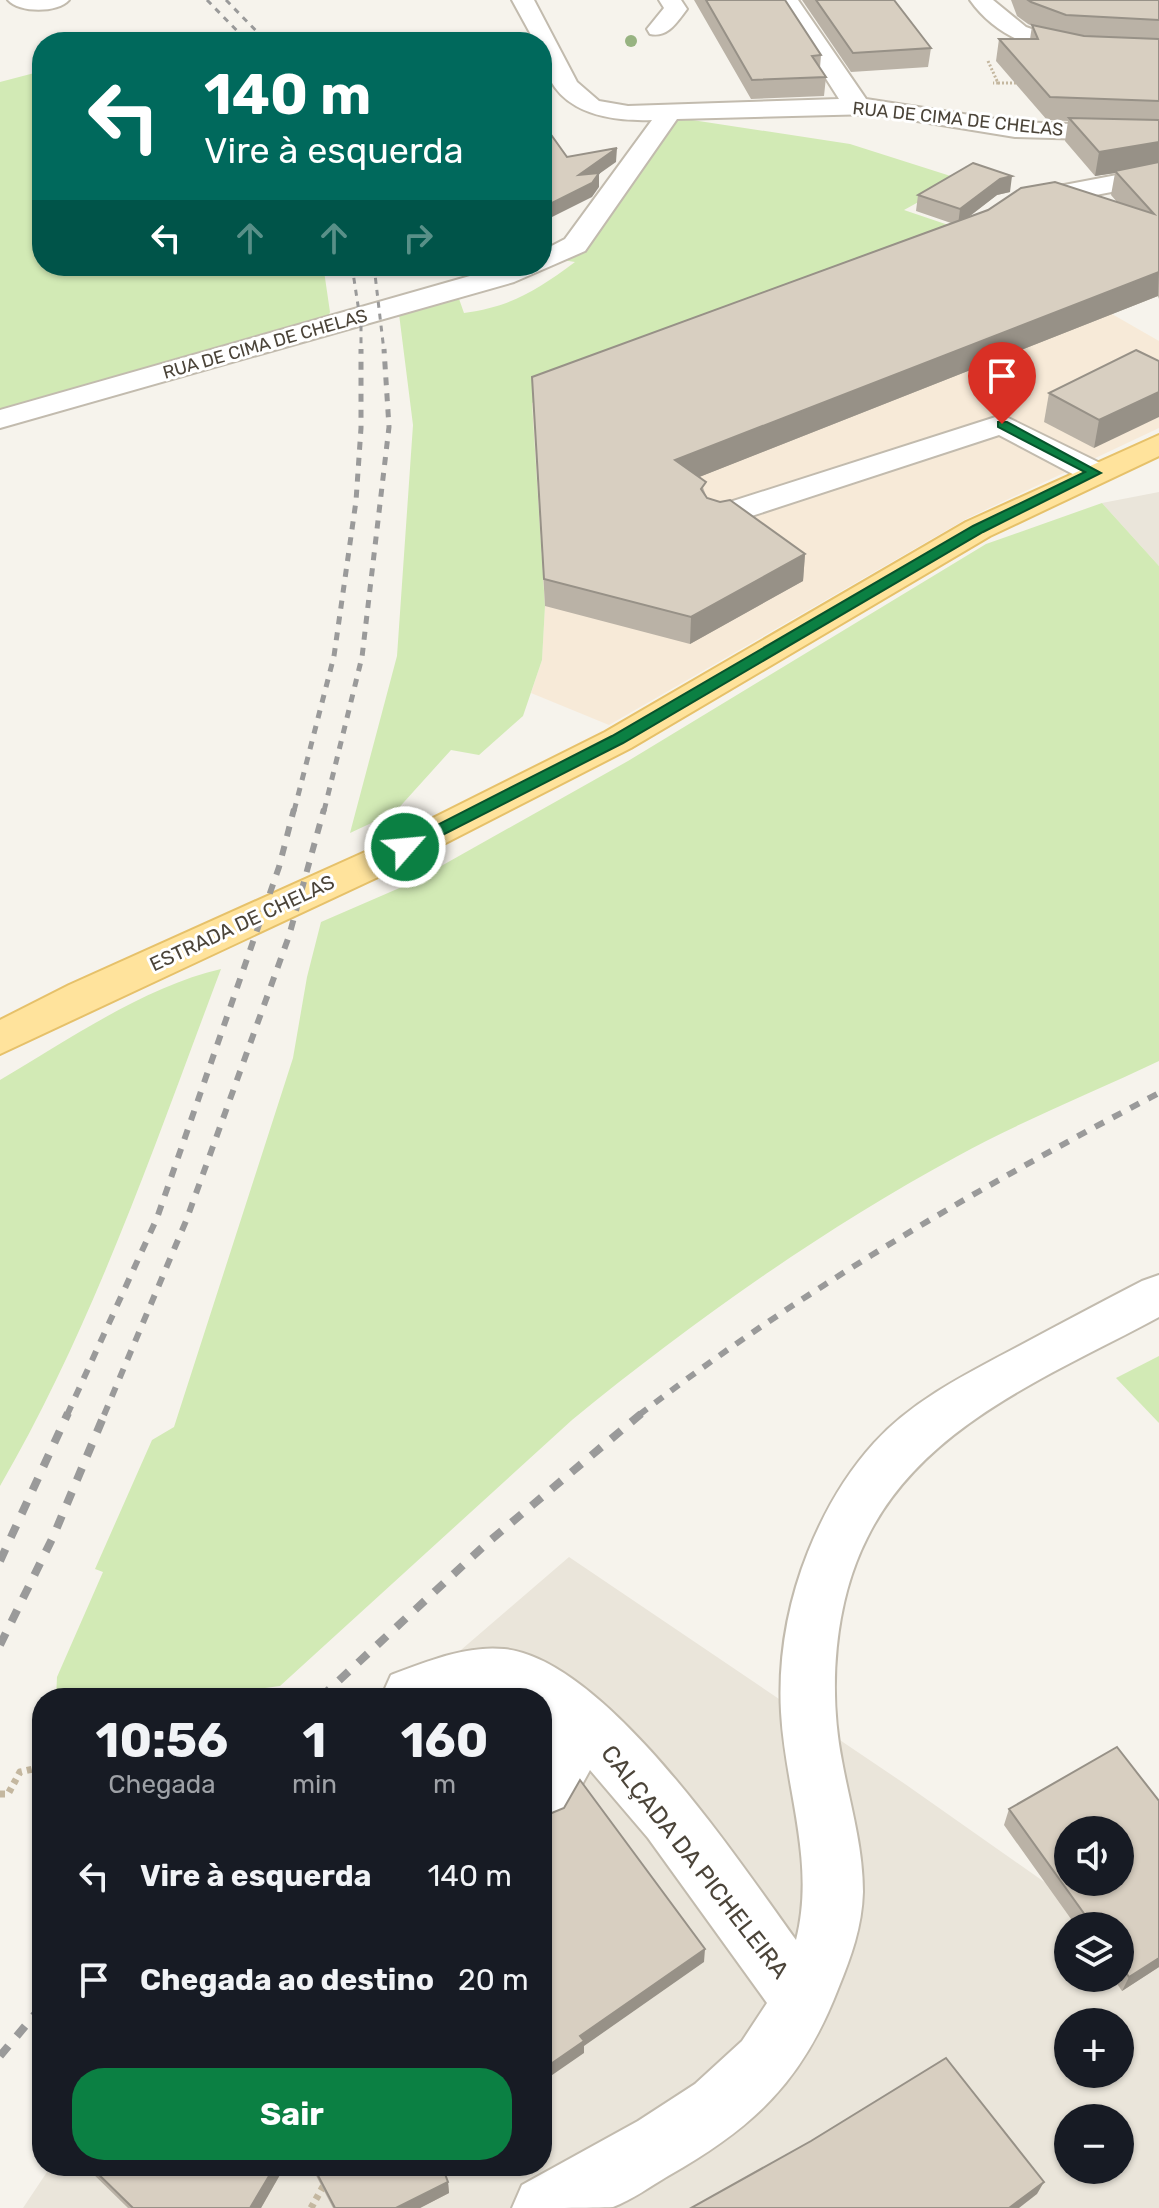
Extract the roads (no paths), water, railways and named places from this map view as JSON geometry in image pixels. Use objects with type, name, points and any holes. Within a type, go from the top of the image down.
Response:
[{"type":"main road","name":"ESTRADA DE CHELAS","points":[[0,1039],[84,995],[379,861],[618,740],[978,529],[1159,444]]},
{"type":"street","points":[[19,7],[58,0]]},
{"type":"street","name":"RUA DE CIMA DE CHELAS","points":[[523,0],[541,32]]},
{"type":"street","points":[[658,29],[676,9],[670,0]]},
{"type":"street","points":[[787,0],[859,106]]},
{"type":"street","points":[[981,0],[996,19],[1016,33],[1040,42],[1075,48],[1159,52]]},
{"type":"street","name":"RUA DE CIMA DE CHELAS","points":[[552,52],[569,91],[592,107],[670,112],[859,106],[1047,132],[1159,134]]},
{"type":"street","points":[[552,256],[575,245],[670,112]]},
{"type":"street","points":[[997,210],[1008,203],[1159,175]]},
{"type":"street","name":"RUA DE CIMA DE CHELAS","points":[[0,419],[504,276]]},
{"type":"street","points":[[719,516],[1002,424],[1095,473]]},
{"type":"street","points":[[545,2208],[672,2136],[721,2103],[764,2063],[803,2001],[826,1943],[834,1878],[824,1807],[812,1755],[806,1687],[812,1624],[827,1565],[851,1513],[885,1466],[926,1426],[973,1394],[1159,1294]]},
{"type":"street","name":"CALÇADA DA PICHELEIRA","points":[[432,1688],[486,1675],[510,1675],[543,1688]]},
{"type":"street","name":"CALÇADA DA PICHELEIRA","points":[[552,1696],[586,1723],[666,1816],[803,2001]]},
{"type":"street","points":[[552,1783],[586,1723]]},
{"type":"railway","points":[[207,0],[238,32]]},
{"type":"railway","points":[[226,0],[257,32]]},
{"type":"railway","points":[[294,811],[334,656],[356,501],[361,428],[361,325],[354,276]]},
{"type":"railway","points":[[375,276],[384,351]]},
{"type":"railway","points":[[324,811],[362,657],[389,427],[384,349]]},
{"type":"railway","points":[[67,1415],[157,1218],[279,867],[294,809]]},
{"type":"railway","points":[[104,1415],[186,1221],[289,936],[324,809]]},
{"type":"railway","points":[[639,1415],[700,1369],[827,1283],[1024,1166],[1159,1093]]},
{"type":"railway","points":[[0,1561],[68,1413]]},
{"type":"railway","points":[[0,1645],[53,1537],[105,1413]]},
{"type":"railway","points":[[331,1688],[486,1544],[642,1413]]},
{"type":"railway","points":[[0,2056],[32,2018]]}]
